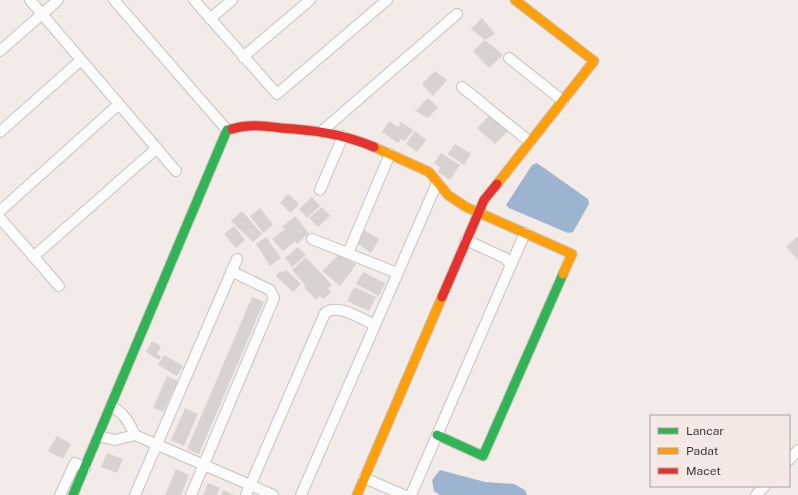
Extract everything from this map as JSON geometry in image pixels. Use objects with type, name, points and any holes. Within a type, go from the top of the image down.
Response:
[{"type":"street","points":[[30,0],[176,171]]},
{"type":"street","points":[[0,51],[58,0]]},
{"type":"street","points":[[114,0],[227,130]]},
{"type":"street","points":[[194,0],[277,94],[387,0]]},
{"type":"street","points":[[210,19],[232,0]]},
{"type":"street","points":[[243,57],[310,0]]},
{"type":"street","points":[[357,495],[484,200],[594,61],[515,0]]},
{"type":"street","points":[[322,131],[456,14]]},
{"type":"street","points":[[509,58],[563,101]]},
{"type":"street","points":[[0,132],[81,60]]},
{"type":"street","points":[[462,87],[530,142]]},
{"type":"street","points":[[0,211],[119,104]]},
{"type":"street","points":[[227,130],[246,126],[322,131],[343,136],[390,154],[429,172],[454,201],[572,254],[483,456],[437,435]]},
{"type":"street","points":[[73,495],[227,130]]},
{"type":"street","points":[[320,190],[343,136]]},
{"type":"street","points":[[34,256],[157,148]]},
{"type":"street","points":[[348,253],[390,154]]},
{"type":"street","points":[[301,495],[437,183]]},
{"type":"street","points":[[0,218],[59,286]]},
{"type":"street","points":[[411,495],[525,233]]},
{"type":"street","points":[[312,239],[397,273]]},
{"type":"street","points":[[466,240],[505,258],[511,265]]},
{"type":"street","points":[[135,495],[237,259]]},
{"type":"street","points":[[191,495],[274,298],[270,290],[231,271]]},
{"type":"street","points":[[246,495],[325,313],[329,310],[338,309],[374,325]]},
{"type":"street","points":[[111,406],[118,410],[126,418],[135,435]]},
{"type":"street","points":[[98,436],[115,440],[135,435],[273,495]]},
{"type":"street","points":[[790,459],[798,450]]},
{"type":"street","points":[[60,495],[75,463],[85,468]]},
{"type":"street","points":[[364,478],[404,495]]},
{"type":"street","points":[[756,495],[764,487]]},
{"type":"water","points":[[537,163],[588,199],[589,204],[573,232],[568,233],[509,208],[506,205],[532,165]]},
{"type":"water","points":[[440,470],[485,482],[514,484],[525,490],[527,495],[440,495],[434,491],[432,480]]},
{"type":"building","points":[[482,18],[495,34],[485,40],[471,29]]},
{"type":"building","points":[[485,40],[503,55],[489,68],[473,51]]},
{"type":"building","points":[[435,71],[447,80],[433,96],[422,84]]},
{"type":"building","points":[[428,98],[438,107],[428,118],[415,111]]},
{"type":"building","points":[[492,113],[508,131],[495,144],[477,128]]},
{"type":"building","points":[[389,121],[398,127],[401,122],[413,130],[405,141],[401,139],[398,143],[382,132]]},
{"type":"building","points":[[415,131],[426,140],[417,152],[406,144]]},
{"type":"building","points":[[455,144],[471,154],[464,165],[448,154]]},
{"type":"building","points":[[441,153],[460,165],[450,180],[438,172],[440,167],[434,163]]},
{"type":"building","points":[[288,194],[299,204],[291,213],[280,203]]},
{"type":"building","points":[[312,197],[320,206],[307,218],[299,209]]},
{"type":"building","points":[[322,207],[330,216],[318,227],[309,218]]},
{"type":"building","points":[[260,208],[273,225],[263,233],[250,216]]},
{"type":"building","points":[[242,211],[262,234],[253,242],[231,221]]},
{"type":"building","points":[[295,216],[309,233],[297,244],[295,241],[283,251],[272,239],[285,229],[282,227]]},
{"type":"building","points":[[234,226],[245,240],[236,248],[224,234]]},
{"type":"building","points":[[364,230],[379,239],[371,253],[357,243]]},
{"type":"building","points":[[798,236],[798,260],[786,247]]},
{"type":"building","points":[[266,237],[281,258],[270,266],[256,244]]},
{"type":"building","points":[[298,247],[306,255],[292,267],[285,258]]},
{"type":"building","points":[[341,253],[356,265],[340,286],[322,271]]},
{"type":"building","points":[[306,257],[332,285],[328,288],[331,292],[323,299],[320,296],[316,300],[304,287],[306,286],[292,270]]},
{"type":"building","points":[[286,270],[301,284],[293,292],[276,276],[280,271],[282,273]]},
{"type":"building","points":[[363,272],[385,283],[379,296],[356,284]]},
{"type":"building","points":[[354,287],[376,297],[369,311],[347,301]]},
{"type":"building","points":[[252,297],[264,302],[199,454],[187,449]]},
{"type":"building","points":[[152,341],[161,346],[157,354],[161,356],[159,360],[146,352]]},
{"type":"building","points":[[164,355],[183,366],[177,376],[158,365]]},
{"type":"building","points":[[167,376],[178,381],[163,412],[153,408]]},
{"type":"building","points":[[185,408],[198,414],[184,446],[171,440]]},
{"type":"building","points":[[57,436],[71,444],[63,459],[48,451]]},
{"type":"building","points":[[107,453],[123,459],[117,473],[101,467]]},
{"type":"building","points":[[176,469],[189,475],[184,488],[181,495],[165,495]]},
{"type":"building","points":[[208,483],[220,488],[217,495],[203,495]]},
{"type":"building","points":[[223,490],[234,495],[221,495]]},
{"type":"traffic: fast","points":[[73,495],[227,130],[232,129]]},
{"type":"traffic: fast","points":[[437,435],[483,456],[563,274]]},
{"type":"traffic: slow","points":[[497,184],[594,61],[515,0]]},
{"type":"traffic: slow","points":[[374,147],[429,172],[448,195],[466,207],[572,254],[563,274]]},
{"type":"traffic: slow","points":[[357,495],[442,297]]},
{"type":"traffic: jam","points":[[232,129],[244,126],[256,126],[305,130],[328,133],[374,147]]},
{"type":"traffic: jam","points":[[442,297],[484,200],[497,184]]}]
